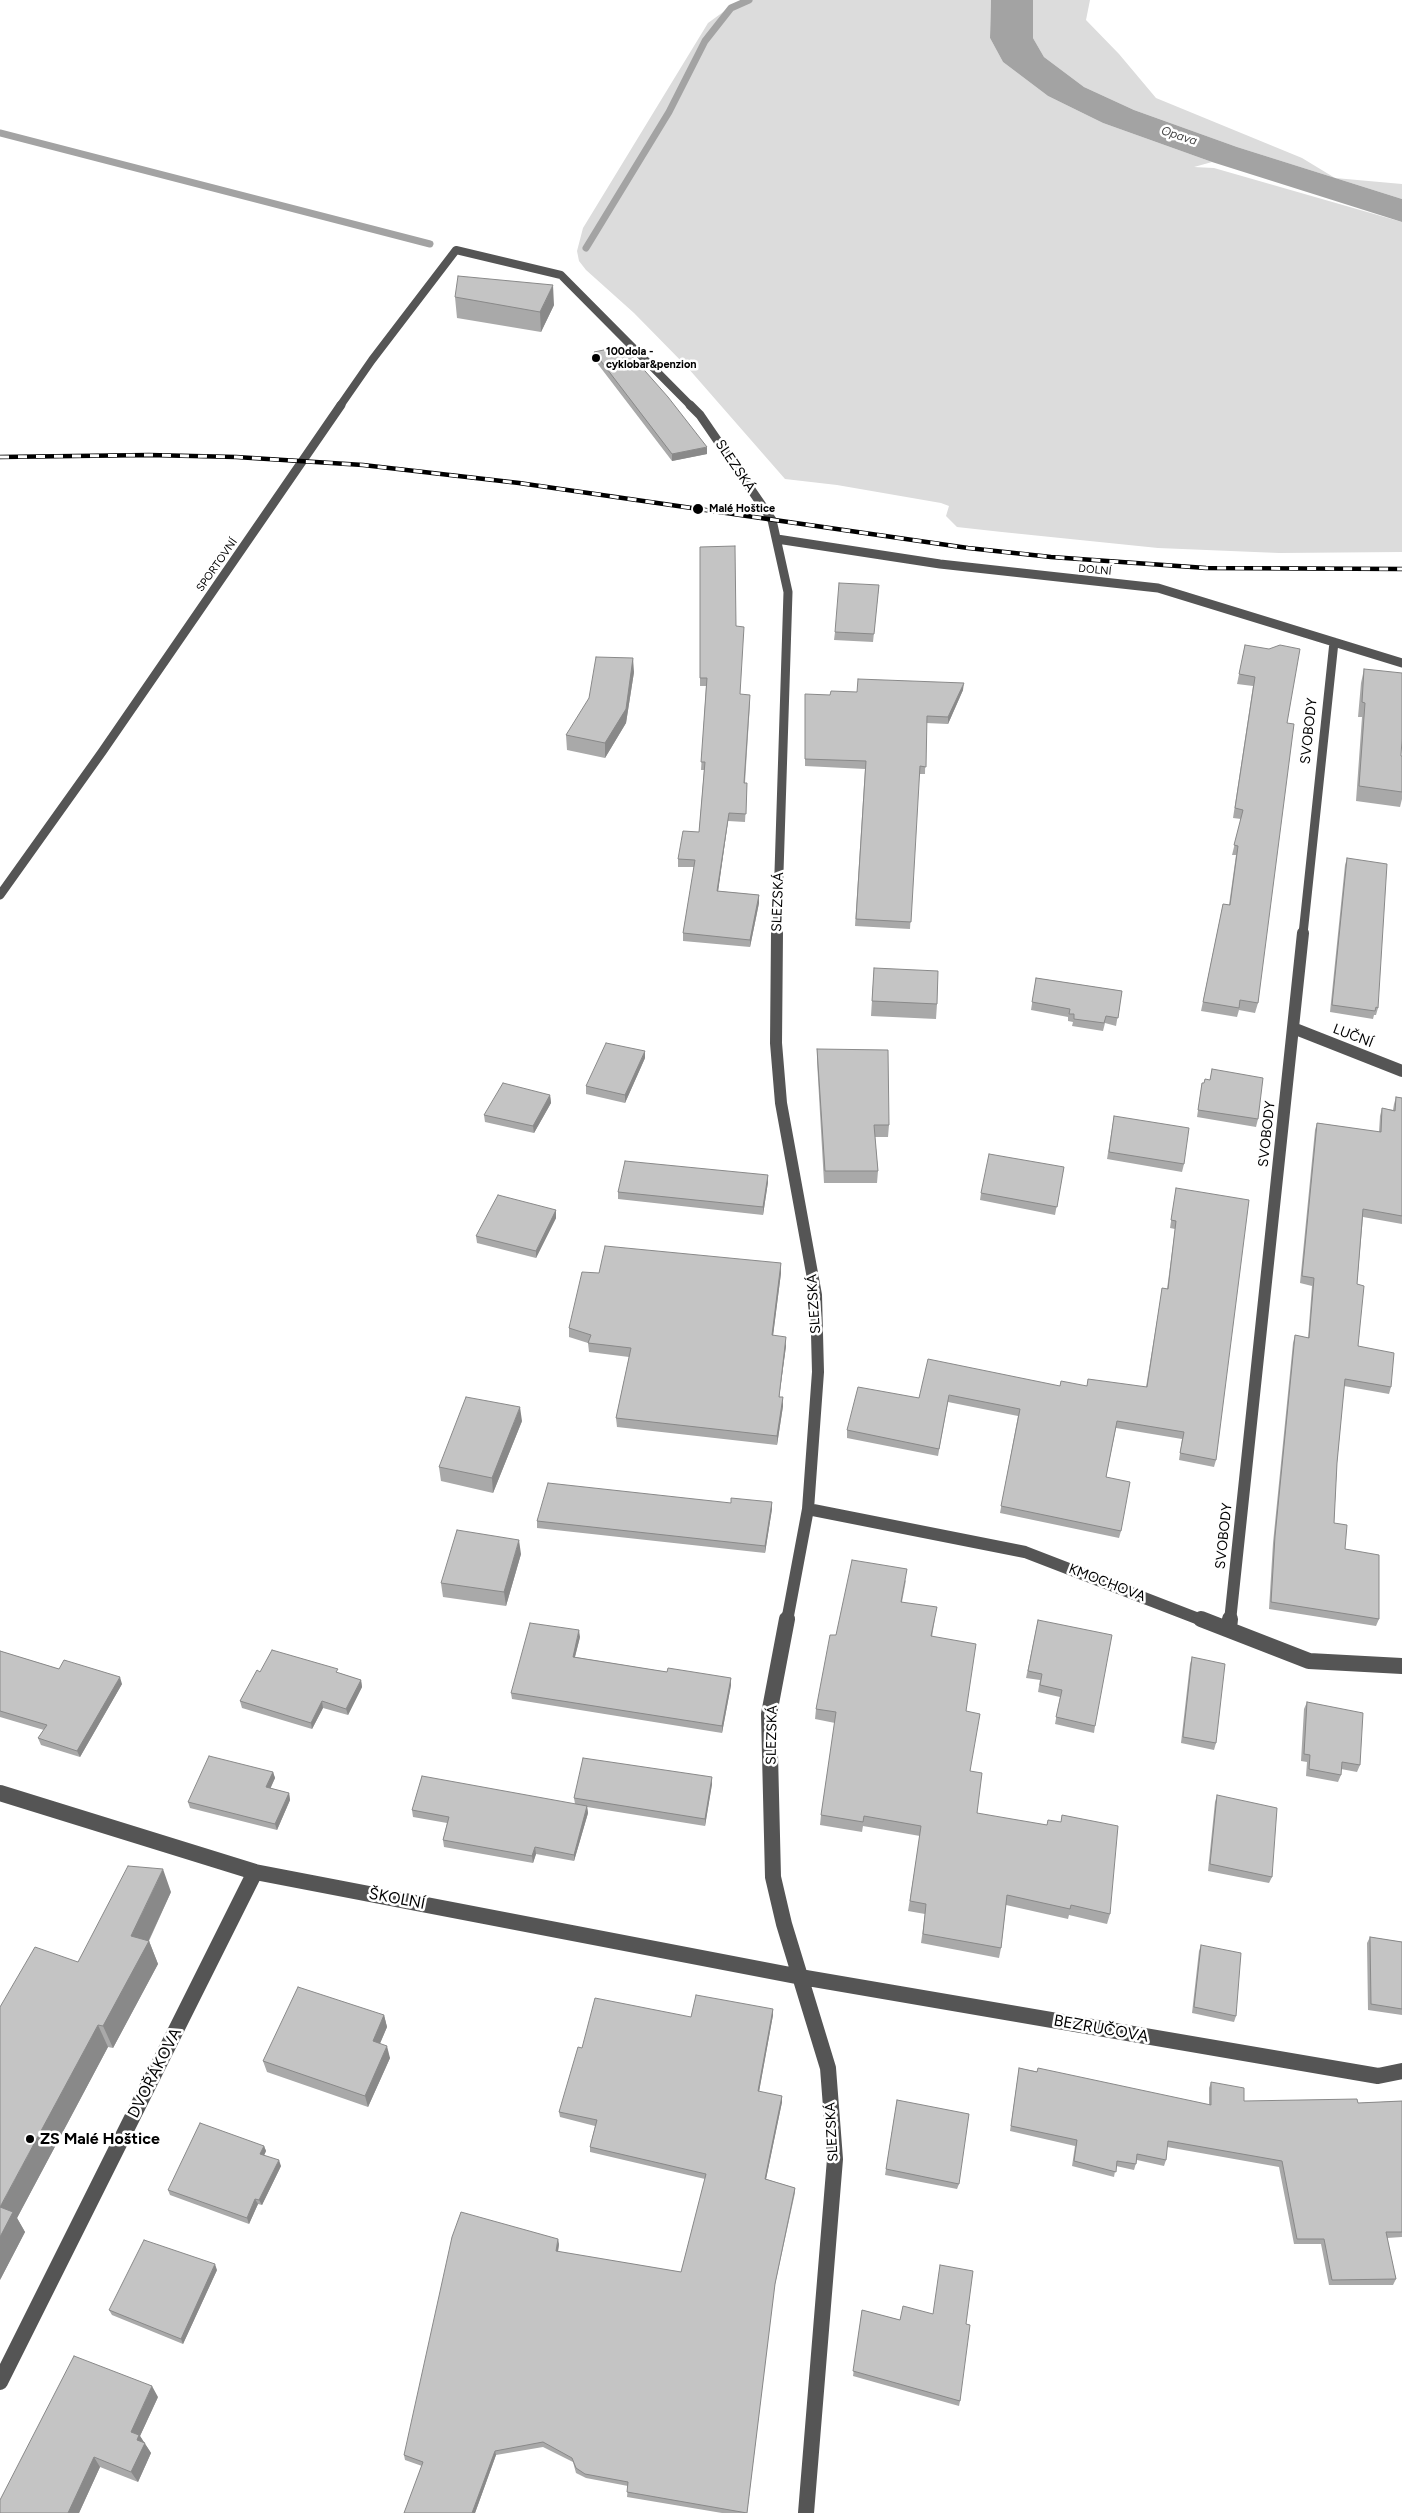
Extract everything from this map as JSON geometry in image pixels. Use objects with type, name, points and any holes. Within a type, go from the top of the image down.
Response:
[{"type":"street","name":"SLEZSKÁ","points":[[456,250],[561,275],[700,415],[772,520],[788,592],[775,987],[776,1043],[781,1104],[804,1221],[816,1295],[818,1372],[808,1509],[770,1714],[773,1876],[784,1924],[828,2068],[835,2159],[806,2513]]},
{"type":"street","name":"SPORTOVNÍ","points":[[0,895],[102,752],[372,360],[456,250]]},
{"type":"street","name":"DOLNÍ","points":[[777,539],[940,564],[1063,580],[1158,588],[1402,663]]},
{"type":"street","name":"SVOBODY","points":[[1229,1629],[1334,642]]},
{"type":"street","name":"LUČNÍ","points":[[1293,1028],[1402,1071]]},
{"type":"street","name":"KMOCHOVA","points":[[808,1509],[1026,1552],[1308,1661],[1402,1666]]},
{"type":"street","name":"ŠKOLNÍ","points":[[0,1792],[255,1872],[801,1977]]},
{"type":"street","name":"DVOŘÁKOVA","points":[[0,2382],[255,1872]]},
{"type":"street","name":"BEZRUČOVA","points":[[801,1977],[1378,2076],[1402,2071]]},
{"type":"shaded area","points":[[748,0],[991,0],[990,38],[1003,62],[1048,96],[1103,123],[1212,162],[1194,167],[1214,168],[1402,222],[1402,552],[1279,553],[1158,548],[957,527],[946,516],[949,506],[941,503],[837,485],[785,479],[688,368],[634,313],[586,270],[579,261],[577,251],[583,228],[708,23],[730,7]]},
{"type":"shaded area","points":[[1033,0],[1090,0],[1086,20],[1119,54],[1156,98],[1302,158],[1335,178],[1237,147],[1134,110],[1084,87],[1044,57],[1033,38]]},
{"type":"shaded area","points":[[1336,178],[1402,184],[1402,199]]},
{"type":"water","name":"Opava","points":[[991,0],[1033,0],[1033,38],[1044,57],[1084,87],[1134,110],[1237,147],[1402,199],[1402,222],[1212,162],[1103,123],[1048,96],[1003,62],[990,38]]},
{"type":"building","points":[[458,276],[553,285],[540,312],[455,297]]},
{"type":"building","points":[[623,346],[668,397],[707,447],[672,454],[594,352]]},
{"type":"building","points":[[735,546],[736,626],[744,627],[740,694],[750,695],[744,783],[747,783],[746,814],[729,813],[717,891],[759,895],[750,940],[683,933],[695,860],[678,859],[683,831],[699,832],[705,762],[701,762],[707,678],[700,678],[700,547]]},
{"type":"building","points":[[839,583],[879,585],[874,634],[835,632]]},
{"type":"building","points":[[1245,645],[1269,649],[1280,645],[1300,649],[1287,723],[1294,724],[1258,1003],[1240,1000],[1239,1008],[1203,1002],[1223,904],[1230,905],[1238,846],[1234,845],[1243,810],[1235,808],[1255,677],[1239,674]]},
{"type":"building","points":[[596,657],[633,658],[626,709],[605,743],[566,735],[589,698]]},
{"type":"building","points":[[1364,669],[1402,673],[1402,792],[1359,786],[1365,703],[1362,702]]},
{"type":"building","points":[[858,679],[964,683],[948,717],[927,716],[926,767],[920,766],[911,922],[856,919],[866,761],[805,759],[805,694],[830,695],[831,691],[857,692]]},
{"type":"building","points":[[1347,858],[1387,864],[1378,1008],[1376,1007],[1375,1011],[1332,1005]]},
{"type":"building","points":[[874,968],[938,971],[937,1004],[872,1001]]},
{"type":"building","points":[[1036,978],[1122,991],[1118,1018],[1106,1016],[1104,1023],[1074,1019],[1074,1014],[1069,1014],[1070,1009],[1032,1002]]},
{"type":"building","points":[[606,1043],[645,1051],[625,1095],[586,1086]]},
{"type":"building","points":[[817,1049],[888,1050],[889,1125],[874,1125],[878,1171],[825,1171]]},
{"type":"building","points":[[1212,1069],[1263,1078],[1258,1119],[1198,1110],[1202,1083],[1204,1083],[1205,1079],[1210,1080]]},
{"type":"building","points":[[503,1083],[550,1095],[533,1126],[484,1115]]},
{"type":"building","points":[[1396,1097],[1402,1098],[1402,1216],[1363,1209],[1357,1284],[1364,1286],[1358,1346],[1394,1353],[1391,1387],[1345,1379],[1337,1463],[1334,1523],[1347,1525],[1345,1549],[1379,1555],[1379,1619],[1271,1602],[1275,1536],[1295,1335],[1309,1338],[1314,1278],[1302,1276],[1317,1123],[1381,1132],[1382,1108],[1395,1111]]},
{"type":"building","points":[[1114,1116],[1189,1128],[1184,1164],[1109,1152]]},
{"type":"building","points":[[989,1154],[1064,1167],[1057,1207],[981,1193]]},
{"type":"building","points":[[625,1161],[768,1175],[763,1207],[618,1192]]},
{"type":"building","points":[[1176,1188],[1249,1200],[1216,1460],[1180,1453],[1184,1432],[1117,1421],[1106,1477],[1130,1482],[1121,1531],[1001,1506],[1020,1409],[949,1395],[939,1449],[847,1430],[858,1387],[919,1398],[928,1359],[1060,1386],[1061,1381],[1087,1386],[1088,1379],[1147,1387],[1162,1288],[1168,1289],[1176,1221],[1171,1220]]},
{"type":"building","points":[[498,1195],[556,1210],[536,1251],[476,1236]]},
{"type":"building","points":[[605,1246],[781,1263],[772,1335],[786,1337],[779,1397],[783,1397],[777,1436],[616,1418],[631,1348],[588,1343],[591,1335],[569,1328],[582,1272],[599,1273]]},
{"type":"building","points":[[466,1397],[520,1407],[492,1478],[439,1467]]},
{"type":"building","points":[[548,1483],[731,1503],[731,1498],[772,1502],[765,1546],[537,1521]]},
{"type":"building","points":[[457,1530],[519,1540],[504,1592],[441,1583]]},
{"type":"building","points":[[852,1560],[907,1569],[901,1602],[937,1607],[931,1636],[976,1644],[966,1711],[980,1714],[970,1771],[982,1773],[977,1813],[1047,1825],[1048,1820],[1061,1822],[1062,1815],[1118,1826],[1110,1914],[1071,1905],[1070,1909],[1007,1895],[1001,1948],[923,1934],[926,1904],[910,1901],[921,1826],[864,1816],[863,1822],[821,1815],[836,1712],[816,1709],[830,1635],[836,1635]]},
{"type":"building","points":[[1038,1620],[1112,1635],[1095,1726],[1056,1717],[1062,1690],[1040,1685],[1042,1674],[1028,1671]]},
{"type":"building","points":[[530,1623],[579,1630],[573,1657],[667,1672],[668,1668],[731,1678],[722,1726],[511,1693]]},
{"type":"building","points":[[272,1650],[338,1669],[336,1672],[361,1680],[346,1709],[322,1701],[311,1723],[240,1701],[257,1670],[260,1672]]},
{"type":"building","points":[[0,1651],[59,1669],[64,1660],[120,1677],[77,1751],[38,1738],[47,1725],[0,1711]]},
{"type":"building","points":[[1192,1657],[1225,1664],[1216,1743],[1183,1737]]},
{"type":"building","points":[[1307,1702],[1363,1713],[1360,1765],[1342,1762],[1341,1775],[1309,1769],[1310,1755],[1304,1754]]},
{"type":"building","points":[[209,1756],[273,1772],[266,1787],[289,1793],[275,1824],[188,1802]]},
{"type":"building","points":[[583,1758],[712,1777],[705,1819],[574,1798]]},
{"type":"building","points":[[422,1776],[587,1806],[574,1855],[535,1847],[532,1856],[443,1840],[449,1817],[412,1810]]},
{"type":"building","points":[[1217,1795],[1277,1808],[1272,1877],[1210,1864]]},
{"type":"building","name":"ZS Malé Hoštice","points":[[128,1866],[163,1869],[131,1936],[149,1941],[103,2026],[98,2025],[0,2207],[0,2007],[35,1947],[78,1962]]},
{"type":"building","points":[[1370,1937],[1402,1942],[1402,2009],[1371,2004]]},
{"type":"building","points":[[1201,1945],[1241,1953],[1236,2016],[1194,2007]]},
{"type":"building","points":[[298,1987],[384,2015],[373,2041],[387,2046],[365,2096],[263,2061]]},
{"type":"building","points":[[696,1995],[773,2009],[758,2091],[782,2096],[765,2179],[795,2188],[775,2284],[747,2513],[627,2492],[628,2482],[585,2474],[576,2468],[572,2458],[543,2442],[495,2451],[472,2513],[404,2513],[423,2462],[404,2455],[452,2237],[461,2212],[558,2239],[556,2251],[681,2272],[706,2174],[590,2147],[597,2120],[559,2112],[578,2047],[582,2048],[595,1998],[691,2017]]},
{"type":"building","points":[[1019,2068],[1037,2072],[1038,2068],[1211,2105],[1211,2082],[1244,2088],[1244,2101],[1357,2099],[1358,2103],[1402,2101],[1402,2232],[1386,2232],[1396,2279],[1332,2280],[1324,2239],[1297,2239],[1282,2161],[1168,2141],[1166,2160],[1137,2154],[1136,2164],[1117,2161],[1116,2172],[1074,2161],[1077,2140],[1011,2126]]},
{"type":"building","points":[[897,2100],[969,2114],[959,2184],[886,2169]]},
{"type":"building","points":[[200,2123],[264,2146],[260,2154],[279,2160],[259,2200],[255,2199],[247,2218],[168,2190]]},
{"type":"building","points":[[0,2207],[13,2212],[0,2237]]},
{"type":"building","points":[[144,2240],[215,2264],[181,2339],[109,2310]]},
{"type":"building","points":[[940,2265],[973,2271],[966,2324],[970,2325],[960,2401],[853,2371],[862,2310],[900,2320],[903,2306],[933,2314]]},
{"type":"building","points":[[74,2356],[152,2386],[131,2432],[139,2435],[137,2440],[145,2443],[131,2472],[94,2457],[68,2513],[0,2513],[0,2500]]},
{"type":"waterway","points":[[586,248],[669,112],[705,41],[731,8],[749,0]]},
{"type":"waterway","points":[[0,133],[430,244]]},
{"type":"railway","points":[[0,457],[149,455],[236,457],[363,465],[519,483],[968,548],[1051,557],[1206,568],[1402,569]]},
{"type":"place","name":"100dola - cyklobar&penzion","points":[[596,358]]},
{"type":"place","name":"Malé Hoštice","points":[[698,509]]},
{"type":"place","name":"ZS Malé Hoštice","points":[[30,2139]]}]
